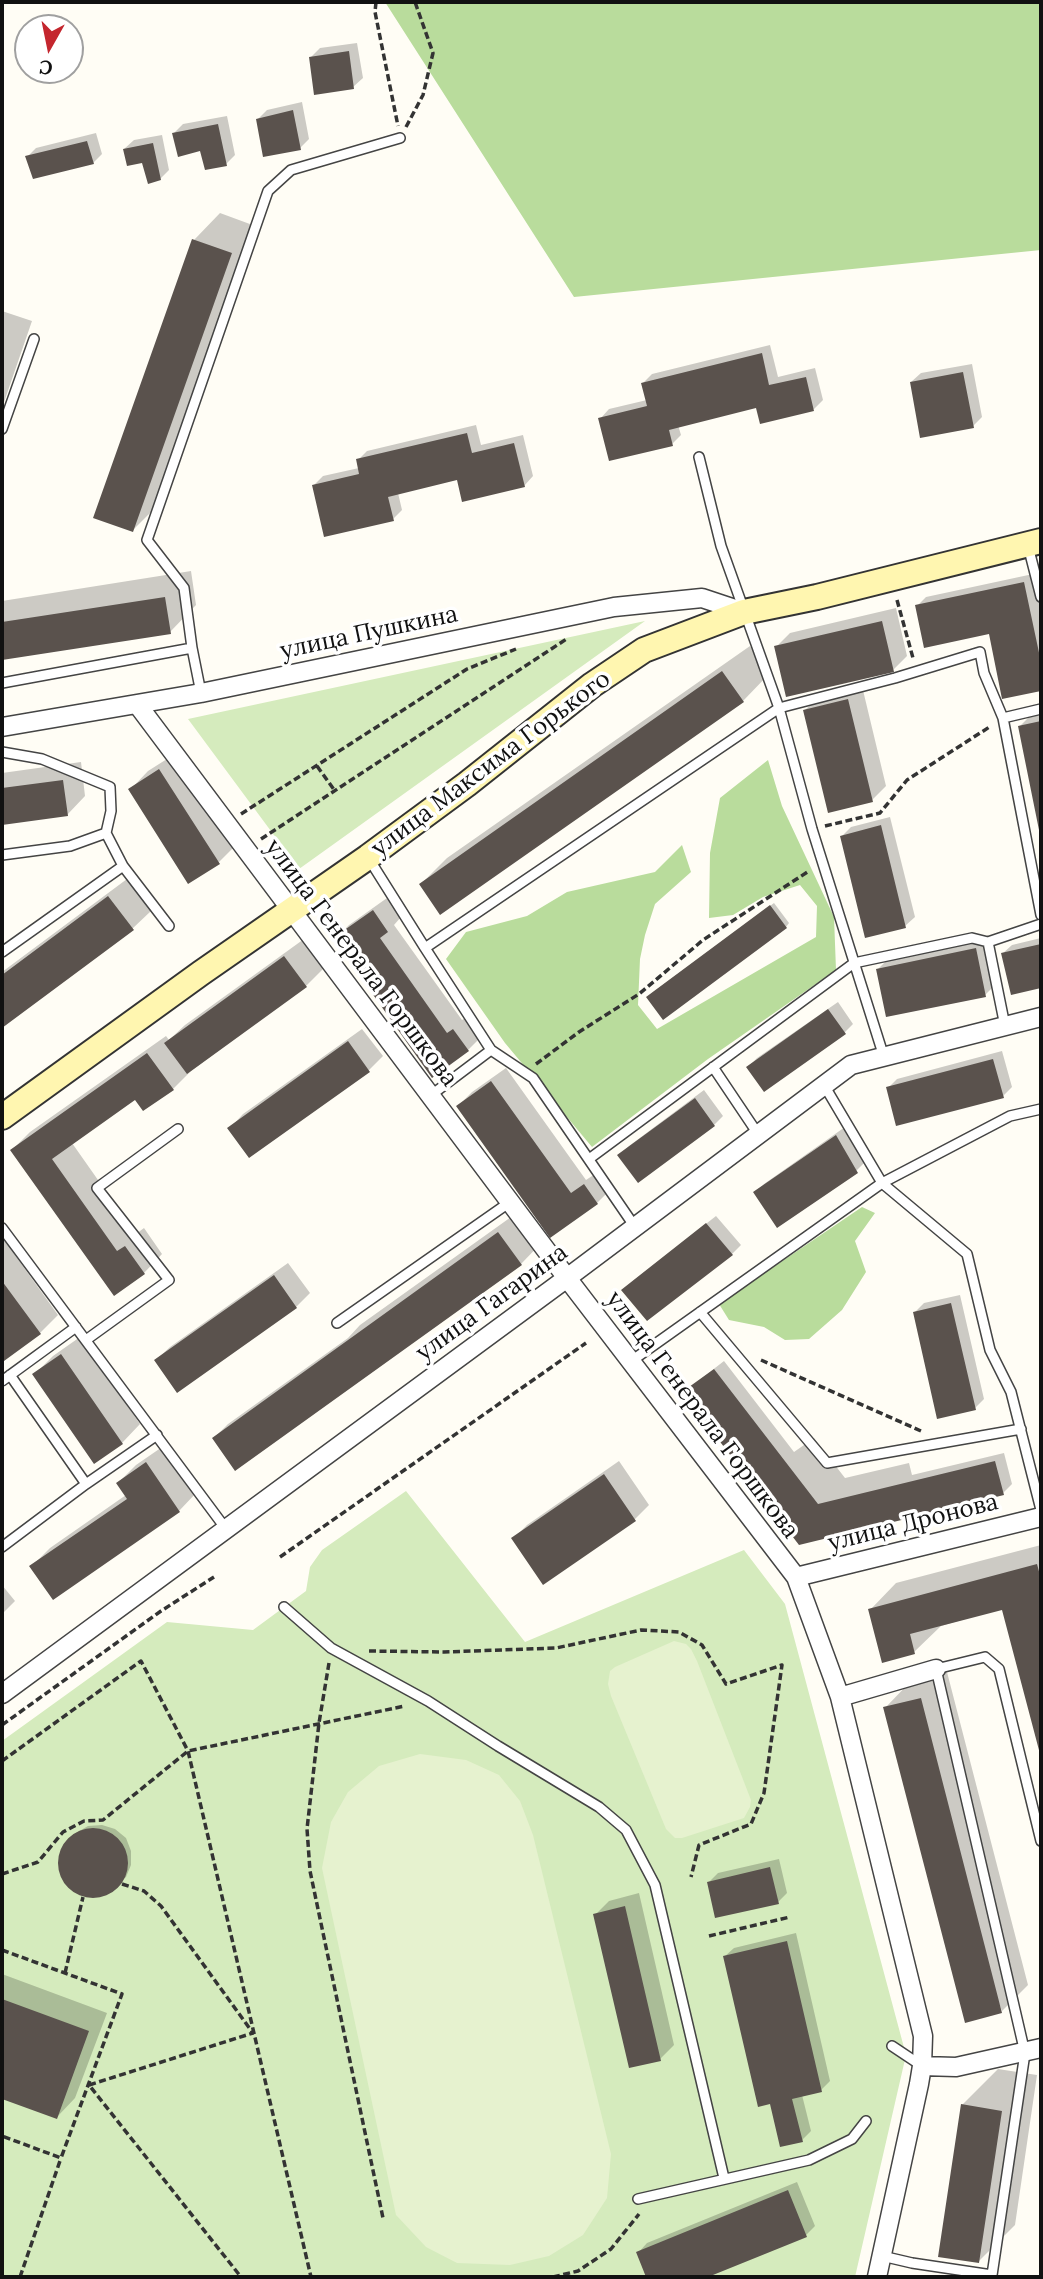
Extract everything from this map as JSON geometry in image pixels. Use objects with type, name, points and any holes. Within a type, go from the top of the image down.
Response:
[{"type":"street","name":"улица Максима Горького","points":[[6,1111],[368,857],[467,784],[592,685],[644,650],[744,612],[817,597],[1034,543]]},
{"type":"street","name":"улица Пушкина","points":[[2,727],[201,693],[614,607],[702,598],[744,612]]},
{"type":"street","name":"улица Генерала Горшкова","points":[[137,704],[630,1362],[796,1577],[840,1697],[923,2036],[922,2066],[877,2277]]},
{"type":"street","name":"улица Гагарина","points":[[2,1693],[567,1278],[850,1065],[1041,1017]]},
{"type":"street","name":"улица Дронова","points":[[796,1577],[1041,1517]]},
{"type":"street","points":[[840,1697],[936,1669]]},
{"type":"street","points":[[922,2066],[956,2067],[1033,2050]]},
{"type":"lane","points":[[201,693],[184,588],[147,540],[268,191],[291,170],[400,138]]},
{"type":"lane","points":[[2,429],[34,339]]},
{"type":"lane","points":[[699,457],[721,546],[779,708],[823,863],[884,1056]]},
{"type":"lane","points":[[1034,543],[1041,597]]},
{"type":"lane","points":[[2,682],[192,648]]},
{"type":"lane","points":[[425,948],[779,708],[980,652],[984,673],[1003,718],[1041,915]]},
{"type":"lane","points":[[1003,718],[1041,709]]},
{"type":"lane","points":[[2,752],[42,759],[110,787],[111,811],[106,833],[124,866],[169,926]]},
{"type":"lane","points":[[2,855],[70,846],[106,833]]},
{"type":"lane","points":[[368,857],[491,1051],[533,1078],[635,1227]]},
{"type":"lane","points":[[2,952],[124,866]]},
{"type":"lane","points":[[589,1159],[854,962],[972,938],[988,942],[1041,924]]},
{"type":"lane","points":[[988,942],[1005,1026]]},
{"type":"lane","points":[[430,1096],[491,1051]]},
{"type":"lane","points":[[713,1067],[758,1134]]},
{"type":"lane","points":[[824,1085],[882,1183],[967,1254],[990,1350],[1011,1392],[1041,1510]]},
{"type":"lane","points":[[630,1362],[882,1183],[1010,1116],[1041,1109]]},
{"type":"lane","points":[[86,1340],[169,1280],[97,1188],[178,1129]]},
{"type":"lane","points":[[337,1323],[510,1202]]},
{"type":"lane","points":[[2,1228],[226,1528]]},
{"type":"lane","points":[[700,1312],[827,1462],[1021,1429]]},
{"type":"lane","points":[[2,1381],[76,1327]]},
{"type":"lane","points":[[10,1375],[86,1484]]},
{"type":"lane","points":[[2,1547],[157,1435]]},
{"type":"lane","points":[[284,1607],[331,1648],[428,1701],[600,1807],[626,1830],[655,1885],[724,2178]]},
{"type":"lane","points":[[882,2256],[992,2275],[1033,2050],[936,1669],[985,1657],[999,1669],[1041,1841]]},
{"type":"lane","points":[[892,2046],[922,2066]]},
{"type":"lane","points":[[638,2199],[808,2160],[852,2139],[866,2121]]},
{"type":"path","points":[[376,2],[375,12],[400,138]]},
{"type":"path","points":[[400,138],[423,95],[433,53],[415,2]]},
{"type":"path","points":[[897,600],[916,671]]},
{"type":"path","points":[[245,850],[568,638]]},
{"type":"path","points":[[226,824],[467,670],[516,649]]},
{"type":"path","points":[[813,829],[880,813],[907,780],[1003,718]]},
{"type":"path","points":[[317,766],[335,791]]},
{"type":"path","points":[[524,1073],[579,1032],[639,994],[703,940],[823,863]]},
{"type":"path","points":[[280,1557],[586,1343]]},
{"type":"path","points":[[729,1346],[948,1443]]},
{"type":"path","points":[[2,1725],[160,1611],[214,1577]]},
{"type":"path","points":[[368,1650],[444,1652],[556,1648],[640,1630],[680,1632],[702,1645],[726,1684],[782,1665],[764,1793],[751,1824],[699,1845],[691,1877]]},
{"type":"path","points":[[331,1648],[307,1829],[310,1871],[383,2218]]},
{"type":"path","points":[[2,1761],[141,1661],[188,1751],[311,2277]]},
{"type":"path","points":[[2,1874],[38,1863],[63,1832],[84,1821],[103,1820],[188,1751],[428,1701]]},
{"type":"path","points":[[122,1884],[144,1891],[161,1906],[253,2033]]},
{"type":"path","points":[[65,1973],[83,1896]]},
{"type":"path","points":[[709,1936],[790,1917]]},
{"type":"path","points":[[2,1950],[122,1994],[20,2277]]},
{"type":"path","points":[[89,2085],[253,2033]]},
{"type":"path","points":[[89,2085],[241,2277]]},
{"type":"path","points":[[2,2136],[61,2158]]},
{"type":"path","points":[[553,2277],[578,2271],[611,2249],[641,2211]]},
{"type":"green space","points":[[385,2],[1041,2],[1041,250],[574,297]]},
{"type":"green space","points":[[645,621],[299,869],[188,719]]},
{"type":"green space","points":[[768,760],[782,806],[834,917],[836,970],[708,1059],[592,1147],[505,1043],[446,959],[466,932],[527,916],[567,892],[655,872],[682,845],[691,872],[655,904],[640,959],[638,1005],[657,1029],[816,937],[817,906],[800,885],[763,897],[733,915],[709,918],[710,853],[720,798]]},
{"type":"green space","points":[[862,1207],[875,1213],[855,1241],[866,1272],[842,1310],[809,1339],[785,1340],[764,1327],[729,1320],[719,1304]]},
{"type":"green space","points":[[406,1491],[525,1642],[744,1550],[785,1604],[906,2055],[855,2277],[2,2277],[2,1741],[167,1622],[253,1630],[306,1591],[310,1567],[322,1550]]},
{"type":"green space","points":[[674,1641],[686,1644],[697,1661],[751,1800],[744,1818],[682,1838],[675,1838],[666,1829],[608,1684],[610,1671],[615,1667]]},
{"type":"green space","points":[[420,1754],[466,1760],[499,1775],[520,1801],[533,1835],[611,2154],[607,2198],[583,2235],[549,2256],[510,2265],[457,2263],[426,2247],[396,2215],[322,1868],[331,1822],[348,1792],[379,1766]]},
{"type":"building","points":[[349,51],[354,89],[314,95],[309,57]]},
{"type":"building","points":[[293,110],[301,150],[263,157],[256,119]]},
{"type":"building","points":[[218,124],[227,166],[205,170],[200,151],[178,157],[172,133]]},
{"type":"building","points":[[87,141],[94,164],[33,179],[25,156]]},
{"type":"building","points":[[153,143],[161,180],[148,184],[142,163],[127,166],[123,149]]},
{"type":"building","points":[[192,239],[232,253],[133,532],[93,518]]},
{"type":"building","points":[[762,353],[769,385],[806,377],[814,411],[760,424],[756,408],[669,430],[673,446],[609,461],[598,418],[647,406],[641,383]]},
{"type":"building","points":[[963,372],[974,428],[920,438],[910,382]]},
{"type":"building","points":[[467,433],[472,453],[514,443],[525,487],[462,502],[457,480],[388,497],[394,521],[324,537],[312,485],[359,474],[356,459]]},
{"type":"building","points":[[1024,582],[1041,662],[1041,691],[1002,699],[989,634],[924,648],[915,605]]},
{"type":"building","points":[[165,597],[171,634],[2,660],[2,622]]},
{"type":"building","points":[[882,621],[894,672],[786,697],[774,646]]},
{"type":"building","points":[[722,671],[744,702],[440,915],[419,884]]},
{"type":"building","points":[[848,699],[873,802],[828,813],[803,710]]},
{"type":"building","points":[[1041,721],[1041,835],[1040,835],[1018,726]]},
{"type":"building","points":[[159,769],[220,864],[188,884],[128,789]]},
{"type":"building","points":[[63,780],[68,816],[2,825],[2,788]]},
{"type":"building","points":[[881,825],[906,928],[865,938],[840,836]]},
{"type":"building","points":[[108,896],[134,930],[2,1028],[2,975]]},
{"type":"building","points":[[770,905],[787,928],[663,1020],[646,997]]},
{"type":"building","points":[[373,910],[388,932],[380,938],[447,1033],[453,1029],[469,1051],[432,1078],[333,938]]},
{"type":"building","points":[[1041,944],[1041,988],[1011,995],[1001,953]]},
{"type":"building","points":[[976,948],[986,997],[886,1017],[876,969]]},
{"type":"building","points":[[284,956],[307,987],[187,1074],[164,1043]]},
{"type":"building","points":[[828,1009],[846,1034],[764,1092],[746,1067]]},
{"type":"building","points":[[348,1041],[370,1072],[249,1158],[227,1128]]},
{"type":"building","points":[[147,1053],[174,1090],[143,1111],[135,1100],[52,1159],[117,1251],[125,1246],[145,1274],[114,1296],[10,1150]]},
{"type":"building","points":[[993,1059],[1004,1098],[896,1126],[886,1087]]},
{"type":"building","points":[[491,1081],[571,1193],[584,1184],[598,1204],[550,1238],[456,1106]]},
{"type":"building","points":[[695,1098],[715,1126],[638,1183],[617,1155]]},
{"type":"building","points":[[836,1135],[858,1173],[777,1228],[753,1192]]},
{"type":"building","points":[[706,1223],[733,1255],[647,1321],[621,1290]]},
{"type":"building","points":[[498,1232],[522,1265],[235,1471],[212,1438]]},
{"type":"building","points":[[274,1275],[297,1308],[177,1393],[154,1360]]},
{"type":"building","points":[[2,1281],[41,1334],[4,1361],[2,1357]]},
{"type":"building","points":[[951,1303],[976,1410],[937,1419],[913,1312]]},
{"type":"building","points":[[61,1354],[123,1444],[94,1464],[32,1374]]},
{"type":"building","points":[[714,1369],[818,1504],[995,1461],[1004,1495],[799,1545],[682,1392]]},
{"type":"building","points":[[146,1462],[180,1512],[53,1600],[29,1566],[127,1499],[116,1483]]},
{"type":"building","points":[[604,1474],[636,1521],[543,1585],[511,1538]]},
{"type":"building","points":[[1037,1564],[1041,1579],[1040,1754],[1002,1610],[910,1634],[915,1654],[882,1663],[868,1609]]},
{"type":"building","points":[[921,1698],[1002,2013],[965,2023],[883,1707]]},
{"type":"building","points":[[93,1828],[118,1838],[128,1863],[118,1888],[93,1898],[68,1888],[58,1863],[68,1838]]},
{"type":"building","points":[[770,1867],[779,1904],[715,1918],[707,1882]]},
{"type":"building","points":[[625,1906],[661,2061],[629,2068],[593,1914]]},
{"type":"building","points":[[787,1941],[822,2092],[792,2099],[803,2142],[780,2147],[770,2104],[758,2107],[723,1956]]},
{"type":"building","points":[[2,1999],[89,2031],[57,2119],[2,2099]]},
{"type":"building","points":[[961,2104],[1002,2111],[979,2263],[938,2257]]},
{"type":"building","points":[[788,2190],[807,2237],[708,2277],[646,2277],[636,2252]]}]
